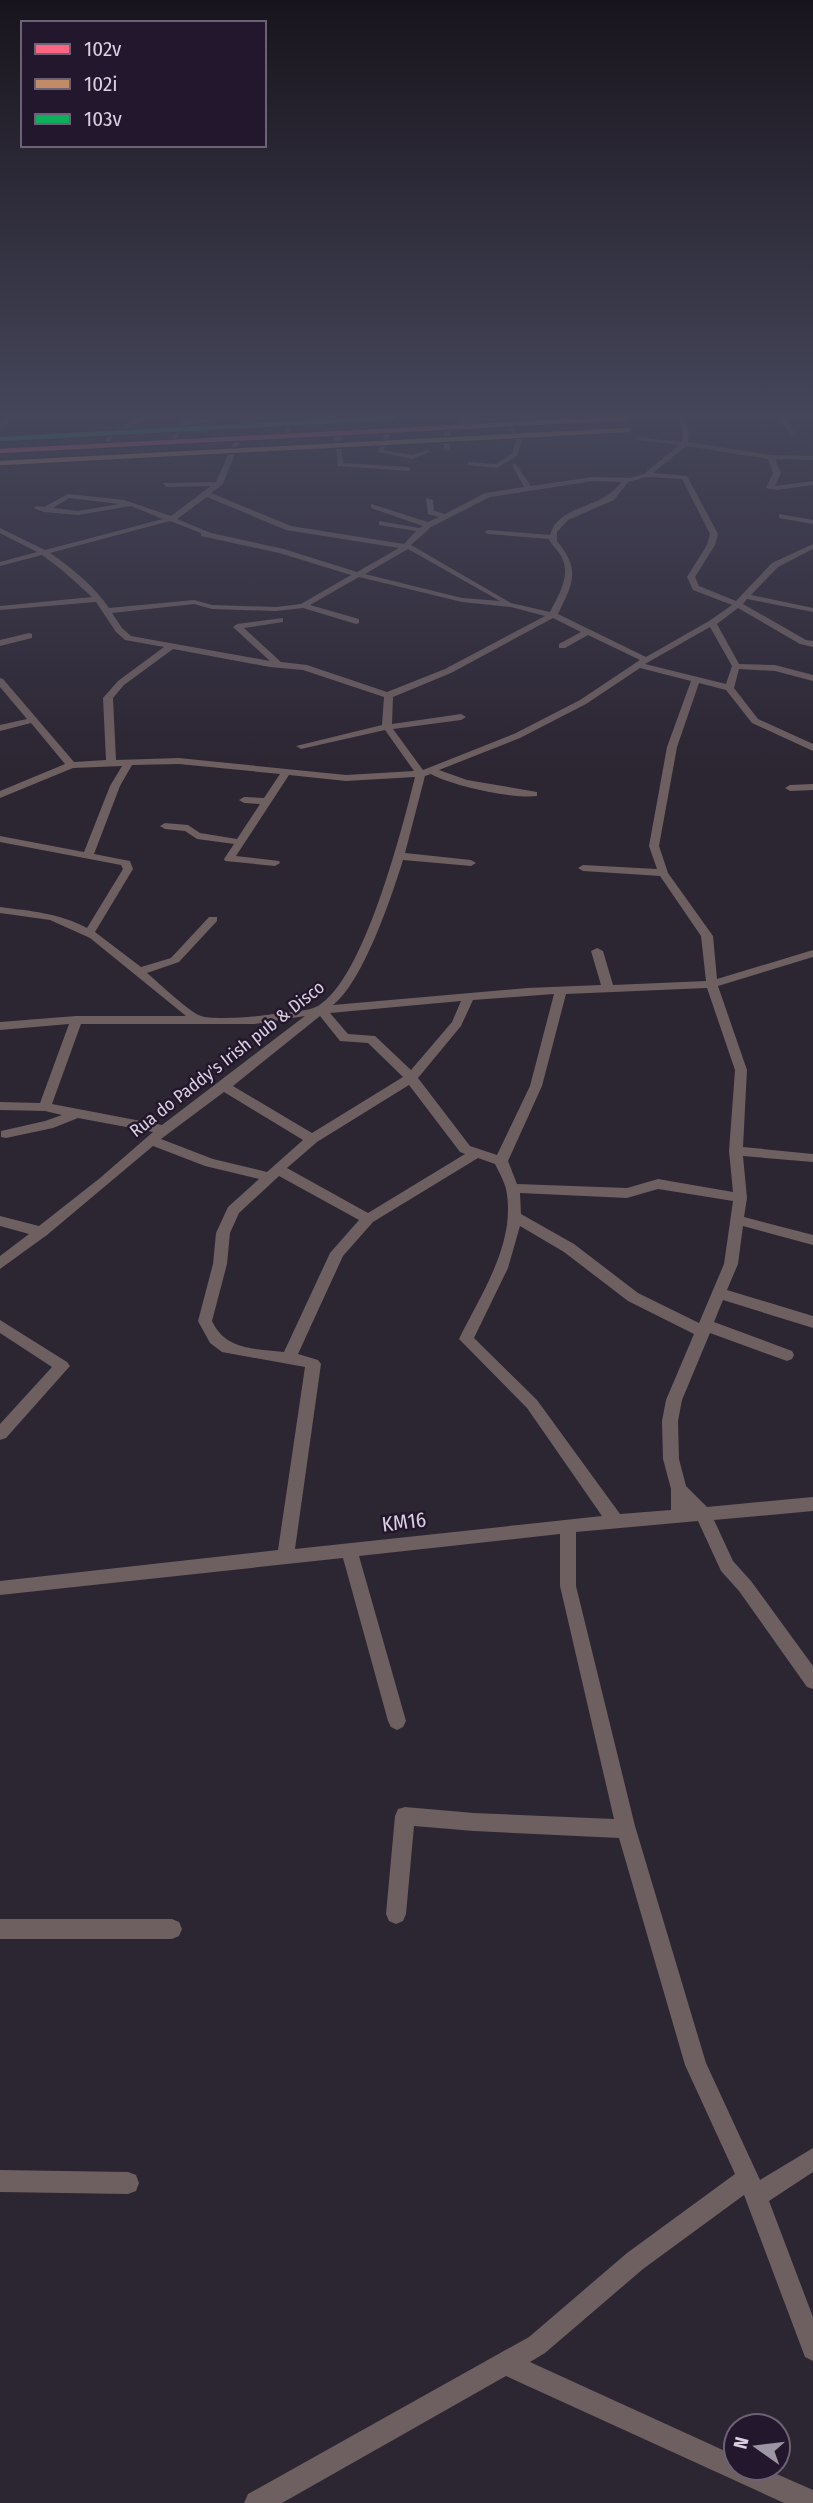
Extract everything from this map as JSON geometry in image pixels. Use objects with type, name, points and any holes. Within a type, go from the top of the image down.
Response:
[{"type":"street","points":[[12,535],[42,552],[99,599],[120,631],[128,638],[304,667],[389,696]]},
{"type":"street","points":[[0,564],[109,535]]},
{"type":"street","points":[[208,535],[281,551],[359,575],[470,601],[511,605],[552,615],[642,662],[695,681],[729,688],[755,721],[813,748]]},
{"type":"street","points":[[331,535],[407,547],[511,605]]},
{"type":"street","points":[[303,606],[407,547],[416,535]]},
{"type":"street","points":[[427,773],[387,727],[389,696],[393,692],[448,671],[552,615],[567,586],[569,571],[566,557],[552,537],[524,535]]},
{"type":"street","points":[[714,535],[711,545],[691,577],[702,592],[813,610]]},
{"type":"street","points":[[427,773],[546,723],[583,702],[642,662],[712,623],[741,600],[775,565],[813,546]]},
{"type":"street","points":[[0,608],[99,599]]},
{"type":"street","points":[[741,600],[803,642],[813,644]]},
{"type":"street","points":[[108,611],[194,602],[212,607],[303,606],[356,621]]},
{"type":"street","points":[[278,664],[237,627],[280,620]]},
{"type":"street","points":[[712,623],[736,666],[729,688]]},
{"type":"street","points":[[562,646],[587,632]]},
{"type":"street","points":[[0,643],[29,636]]},
{"type":"street","points":[[111,763],[108,698],[121,683],[173,645]]},
{"type":"street","points":[[736,666],[778,669],[813,678]]},
{"type":"street","points":[[0,681],[71,765]]},
{"type":"street","points":[[679,1516],[679,1489],[671,1459],[670,1421],[674,1400],[731,1264],[740,1198],[736,1151],[741,1070],[712,984],[707,936],[663,873],[654,846],[663,811],[665,777],[671,747],[695,681]]},
{"type":"street","points":[[301,746],[387,727],[461,717]]},
{"type":"street","points":[[0,728],[32,720]]},
{"type":"street","points":[[0,795],[71,765],[179,761],[346,778],[427,773],[501,790],[534,794]]},
{"type":"street","points":[[88,855],[115,786],[128,763]]},
{"type":"street","points":[[275,863],[230,860],[286,772]]},
{"type":"street","name":"Rua do Paddy's Irish pub & Disco","points":[[0,1264],[151,1140],[322,1010],[346,983],[383,906],[427,773]]},
{"type":"street","points":[[790,788],[813,787]]},
{"type":"street","points":[[244,800],[267,801]]},
{"type":"street","points":[[165,826],[188,828],[191,834],[197,836],[240,842]]},
{"type":"street","points":[[0,839],[126,863],[128,869],[89,933]]},
{"type":"street","points":[[399,856],[471,863]]},
{"type":"street","points":[[583,868],[663,873]]},
{"type":"street","points":[[0,911],[51,917],[89,933],[115,951],[168,999],[196,1018]]},
{"type":"street","points":[[138,972],[174,960],[213,919]]},
{"type":"street","points":[[597,951],[608,989]]},
{"type":"street","points":[[0,1026],[76,1020],[255,1020],[322,1010],[469,998],[712,984],[813,953]]},
{"type":"street","points":[[561,991],[536,1086],[501,1161],[512,1188],[516,1217],[509,1246],[466,1339],[532,1404],[616,1522]]},
{"type":"street","points":[[285,1558],[313,1364],[289,1357],[222,1346],[211,1335],[205,1321],[220,1264],[227,1220],[233,1210],[312,1139],[411,1077],[457,1023],[469,998]]},
{"type":"street","points":[[322,1010],[339,1034],[350,1039],[371,1038],[411,1077],[465,1149],[501,1161]]},
{"type":"street","points":[[45,1107],[76,1020]]},
{"type":"street","points":[[224,1086],[312,1139]]},
{"type":"street","points":[[0,1106],[45,1107],[164,1130]]},
{"type":"street","points":[[6,1134],[48,1125],[79,1112]]},
{"type":"street","points":[[151,1140],[210,1163],[273,1173],[368,1219]]},
{"type":"street","points":[[736,1151],[813,1158]]},
{"type":"street","points":[[289,1357],[337,1253],[368,1219],[475,1154]]},
{"type":"street","points":[[512,1188],[627,1193],[658,1184],[740,1198]]},
{"type":"street","points":[[516,1217],[569,1248],[633,1297],[703,1328],[787,1355]]},
{"type":"street","points":[[737,1220],[813,1240]]},
{"type":"street","points":[[0,1221],[42,1232]]},
{"type":"street","points":[[718,1293],[813,1322]]},
{"type":"street","points":[[0,1326],[62,1366],[0,1434]]},
{"type":"street","points":[[679,1489],[703,1513],[727,1566],[746,1586],[813,1681]]},
{"type":"street","name":"KM16","points":[[0,1588],[568,1526],[813,1504]]},
{"type":"street","points":[[568,1526],[568,1586],[591,1690],[626,1829],[696,2065],[752,2187],[811,2337]]},
{"type":"street","points":[[349,1551],[397,1721]]},
{"type":"street","points":[[396,1914],[405,1816],[626,1829]]},
{"type":"street","points":[[0,1929],[172,1929]]},
{"type":"street","points":[[257,2503],[508,2364],[537,2345],[635,2261],[752,2187],[813,2159]]},
{"type":"street","points":[[0,2181],[128,2183]]},
{"type":"street","points":[[508,2364],[812,2503]]}]
